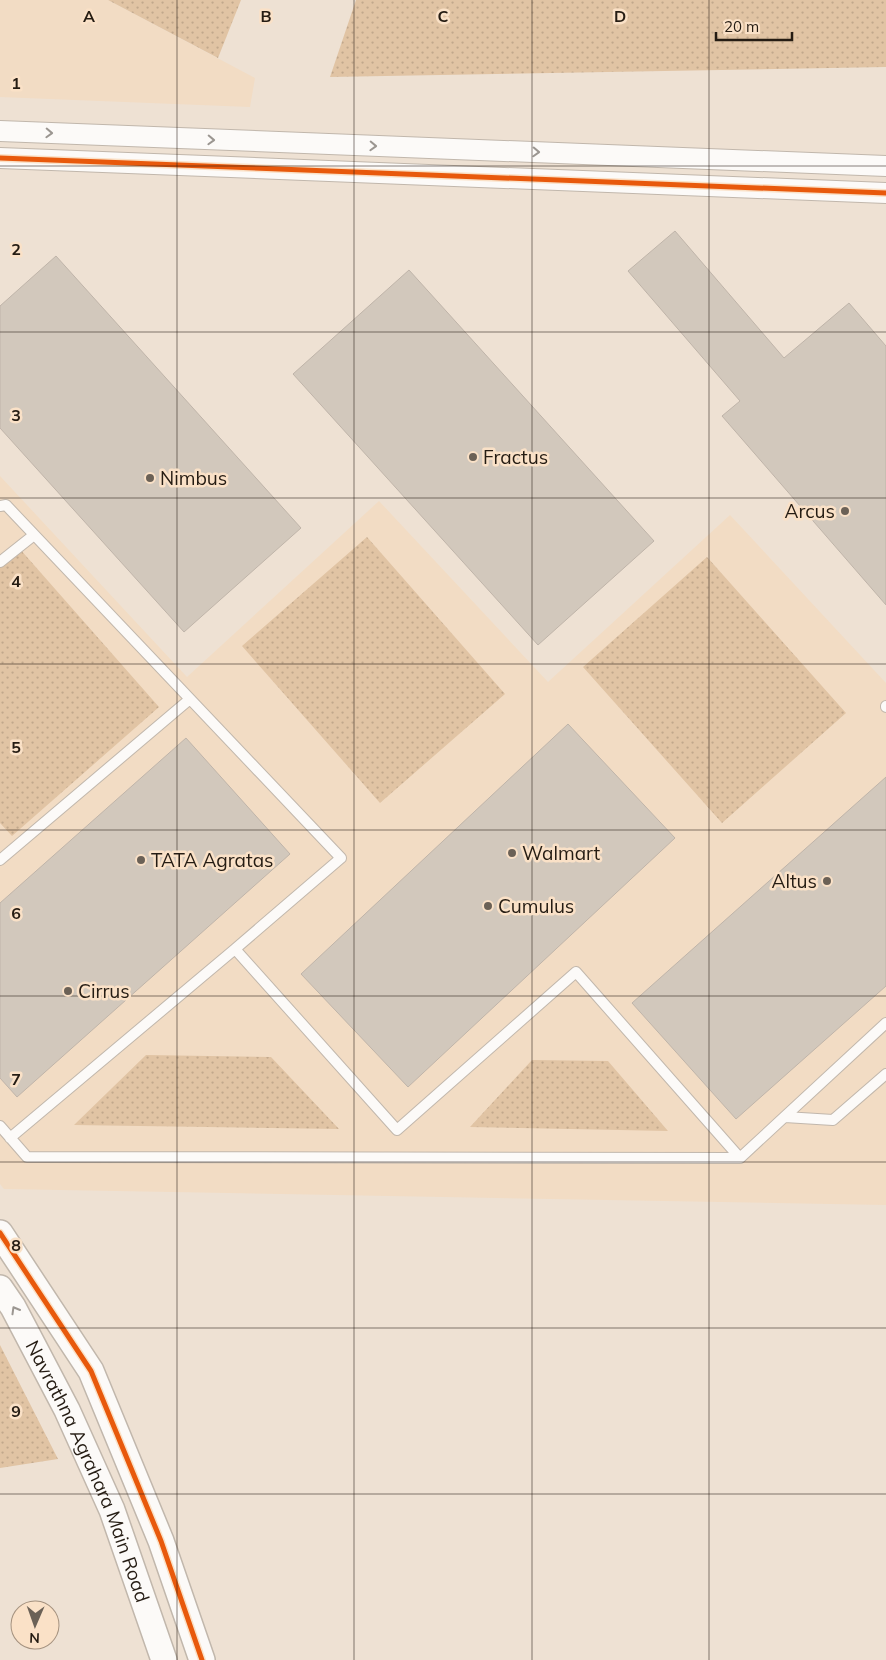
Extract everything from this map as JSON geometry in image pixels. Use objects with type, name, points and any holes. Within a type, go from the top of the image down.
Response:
[{"type":"street","points":[[0,131],[886,166]]},
{"type":"street","points":[[0,158],[886,193]]},
{"type":"street","name":"Navrathna Agrahara Main Road","points":[[0,1233],[91,1372],[162,1540],[202,1660]]},
{"type":"street","name":"Navrathna Agrahara Main Road","points":[[0,1288],[14,1307],[67,1410],[108,1501],[164,1660]]},
{"type":"lane","points":[[0,506],[6,505],[341,858],[10,1138]]},
{"type":"lane","points":[[0,562],[34,535]]},
{"type":"lane","points":[[0,860],[190,700]]},
{"type":"lane","points":[[235,949],[397,1130],[576,972],[740,1158]]},
{"type":"lane","points":[[0,1126],[27,1157],[740,1158],[886,1023]]},
{"type":"lane","points":[[785,1117],[834,1120],[886,1074]]},
{"type":"shaded area","points":[[0,0],[108,0],[255,78],[250,107],[0,97]]},
{"type":"shaded area","points":[[108,0],[241,0],[218,58]]},
{"type":"shaded area","points":[[356,0],[886,0],[886,67],[330,77]]},
{"type":"shaded area","points":[[0,476],[187,677],[379,501],[548,682],[730,515],[886,683],[886,1205],[4,1189],[0,1184]]},
{"type":"shaded area","points":[[367,537],[505,694],[380,803],[242,646]]},
{"type":"shaded area","points":[[19,548],[159,707],[12,836],[0,823],[0,565]]},
{"type":"shaded area","points":[[707,557],[846,713],[722,823],[583,667]]},
{"type":"shaded area","points":[[146,1055],[271,1057],[339,1129],[74,1125]]},
{"type":"shaded area","points":[[532,1060],[608,1061],[668,1131],[470,1127]]},
{"type":"shaded area","points":[[0,1345],[58,1459],[0,1468]]},
{"type":"building","name":"Arcus","points":[[675,231],[784,358],[849,303],[886,346],[886,605],[722,416],[740,401],[628,271]]},
{"type":"building","name":"Nimbus","points":[[56,256],[301,528],[184,632],[0,428],[0,306]]},
{"type":"building","name":"Fractus","points":[[409,270],[654,541],[538,645],[293,374]]},
{"type":"building","name":"Cumulus","points":[[568,724],[675,838],[408,1087],[301,974]]},
{"type":"building","name":"Cirrus","points":[[186,738],[290,854],[17,1097],[0,1078],[0,903]]},
{"type":"building","name":"Altus","points":[[886,777],[886,986],[736,1119],[632,1003]]},
{"type":"cycle path","points":[[0,158],[886,193]]},
{"type":"cycle path","points":[[0,1233],[91,1371],[161,1541],[202,1660]]},
{"type":"place","name":"Fractus","points":[[473,457]]},
{"type":"place","name":"Nimbus","points":[[150,478]]},
{"type":"place","name":"Arcus","points":[[845,511]]},
{"type":"place","name":"Walmart","points":[[512,853]]},
{"type":"place","name":"TATA Agratas","points":[[141,860]]},
{"type":"place","name":"Altus","points":[[827,881]]},
{"type":"place","name":"Cumulus","points":[[488,906]]},
{"type":"place","name":"Cirrus","points":[[68,991]]}]
